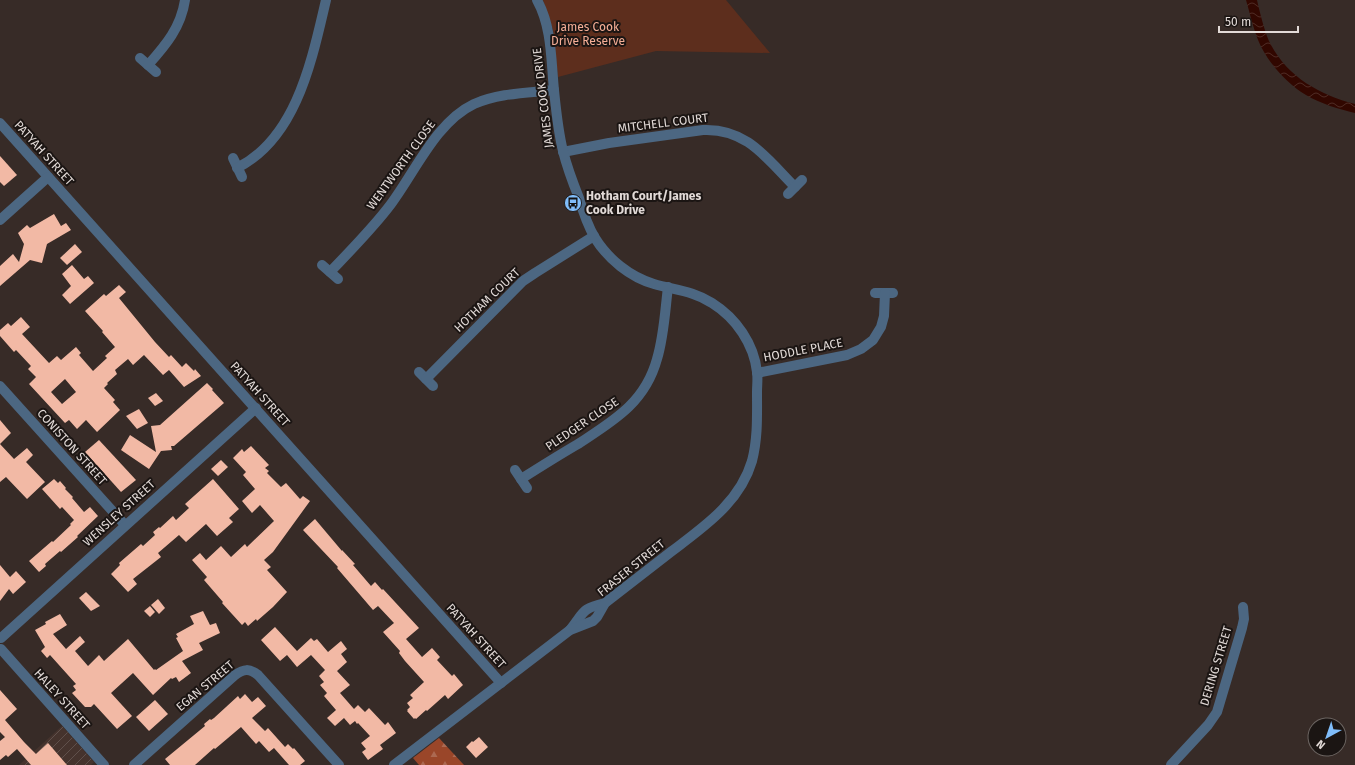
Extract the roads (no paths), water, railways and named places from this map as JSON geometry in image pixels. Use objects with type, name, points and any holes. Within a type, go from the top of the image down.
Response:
[{"type":"street","points":[[148,65],[169,40],[175,30],[180,20],[185,0]]},
{"type":"street","points":[[237,168],[252,159],[268,146],[288,118],[310,64],[326,0]]},
{"type":"street","name":"JAMES COOK DRIVE","points":[[537,0],[545,18],[549,38],[558,129],[563,152],[582,207],[594,236],[606,253],[628,272],[640,278],[668,287],[687,291],[703,298],[724,312],[734,322],[750,347],[757,373],[756,445],[750,466],[743,482]]},
{"type":"street","points":[[140,58],[156,72]]},
{"type":"street","name":"WENTWORTH CLOSE","points":[[330,272],[391,204],[441,131],[451,120],[473,105],[488,99],[554,90]]},
{"type":"street","name":"PATYAH STREET","points":[[0,123],[501,683]]},
{"type":"street","name":"MITCHELL COURT","points":[[563,152],[609,143],[704,130],[719,130],[739,136],[748,141],[795,187]]},
{"type":"street","points":[[0,220],[48,177]]},
{"type":"street","name":"HOTHAM COURT","points":[[426,379],[523,282],[594,236]]},
{"type":"street","points":[[322,265],[338,279]]},
{"type":"street","name":"PLEDGER CLOSE","points":[[521,479],[613,421],[640,395],[657,360],[668,287]]},
{"type":"street","name":"HODDLE PLACE","points":[[757,373],[847,355],[861,349],[872,340],[881,328],[884,316],[885,293]]},
{"type":"street","name":"CONISTON STREET","points":[[0,386],[125,525]]},
{"type":"street","name":"WENSLEY STREET","points":[[0,637],[256,408]]},
{"type":"street","points":[[515,470],[527,488]]},
{"type":"street","name":"FRASER STREET","points":[[394,765],[570,630],[593,621],[605,603],[711,521],[730,502],[743,482]]},
{"type":"street","name":"DERING STREET","points":[[1171,765],[1208,725],[1217,712],[1242,628],[1244,618],[1243,607]]},
{"type":"street","points":[[0,637],[3,642],[0,650]]},
{"type":"street","name":"HALEY STREET","points":[[0,650],[104,765]]},
{"type":"street","name":"EGAN STREET","points":[[134,765],[235,675],[244,669],[250,670],[258,675],[339,765]]},
{"type":"water","points":[[1246,0],[1257,0],[1271,45],[1286,66],[1306,83],[1318,90],[1355,104],[1355,113],[1330,106],[1312,98],[1294,87],[1282,76],[1268,58],[1258,40]]},
{"type":"place","name":"Hotham Court/James Cook Drive","points":[[573,203]]},
{"type":"park label","name":"James Cook Drive Reserve","points":[[588,34]]}]
